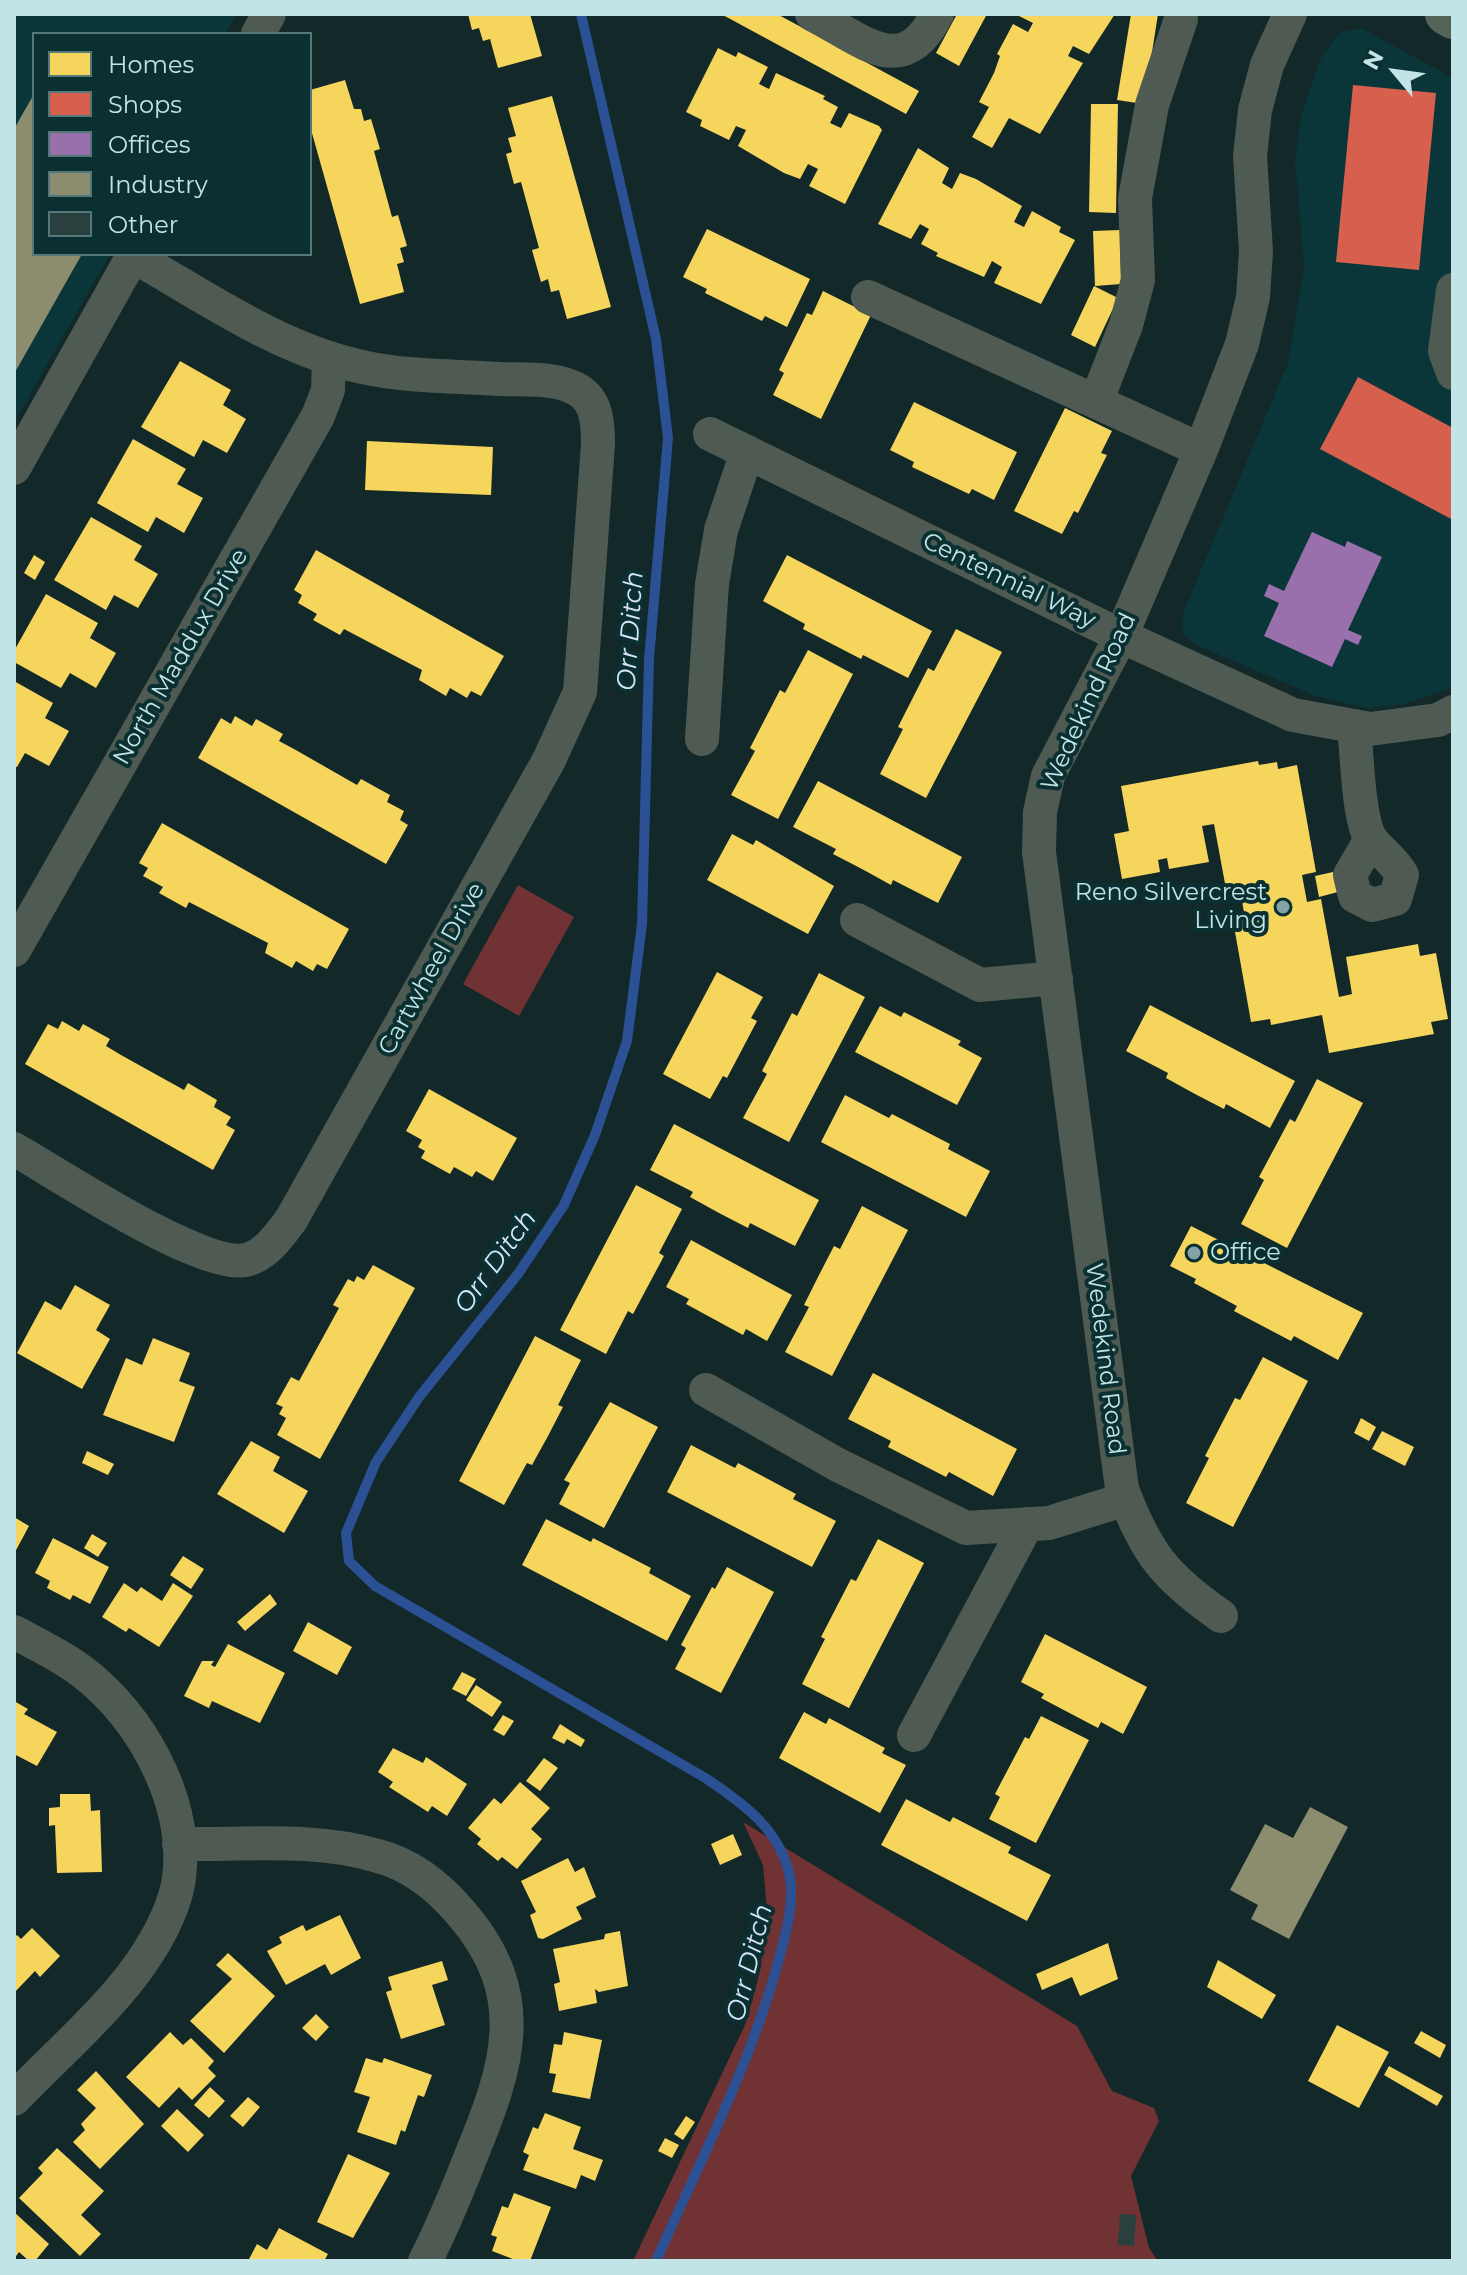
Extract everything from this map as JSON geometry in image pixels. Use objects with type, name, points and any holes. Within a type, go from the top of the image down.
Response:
[{"type":"main road","points":[[1446,14],[1453,18]]},
{"type":"street","points":[[259,32],[269,14]]},
{"type":"street","points":[[812,14],[883,50],[901,53],[916,46],[937,14]]},
{"type":"street","name":"Wedekind Road","points":[[1221,1616],[1180,1587],[1156,1560],[1136,1527],[1126,1499],[1039,852],[1040,812],[1048,776],[1121,636],[1201,450],[1242,344],[1253,297],[1256,251],[1250,156],[1255,110],[1267,65],[1290,14]]},
{"type":"street","points":[[1096,402],[1126,325],[1138,280],[1135,198],[1152,105],[1181,19]]},
{"type":"street","points":[[14,468],[133,256]]},
{"type":"street","points":[[136,256],[255,326],[329,358]]},
{"type":"street","points":[[1453,290],[1445,351],[1453,373]]},
{"type":"street","points":[[868,297],[1201,450]]},
{"type":"street","name":"Cartwheel Drive","points":[[14,1149],[164,1235],[222,1258],[244,1260],[263,1253],[291,1220],[549,760],[580,692],[598,444],[598,422],[590,399],[576,389],[552,382],[403,374],[329,358]]},
{"type":"street","name":"North Maddux Drive","points":[[14,950],[318,416],[328,390],[329,358]]},
{"type":"street","name":"Centennial Way","points":[[710,434],[1121,636],[1293,715],[1370,729],[1438,720],[1453,712]]},
{"type":"street","points":[[702,739],[712,584],[721,530],[747,452]]},
{"type":"street","points":[[1354,726],[1360,788],[1371,839]]},
{"type":"street","points":[[857,920],[980,985],[1056,978]]},
{"type":"street","points":[[706,1390],[838,1465],[966,1528],[1049,1523],[1126,1499]]},
{"type":"street","points":[[914,1735],[1027,1524]]},
{"type":"street","points":[[14,1632],[63,1658],[96,1683],[127,1716],[151,1751],[168,1793],[179,1844],[179,1880],[149,1952],[124,1984],[14,2099]]},
{"type":"street","points":[[179,1844],[336,1847],[380,1856],[415,1871],[443,1893],[480,1940],[495,1965],[506,2000],[507,2042],[500,2088],[425,2261]]},
{"type":"shaded area","points":[[14,14],[237,14],[226,32],[32,32],[32,256],[109,256],[14,423]]},
{"type":"shaded area","points":[[1361,28],[1453,78],[1453,687],[1404,704],[1367,708],[1316,696],[1194,644],[1182,632],[1183,613],[1288,363],[1304,267],[1295,161],[1301,115],[1321,58],[1339,33]]},
{"type":"shaded area","points":[[518,885],[574,917],[519,1016],[463,984]]},
{"type":"shaded area","points":[[743,1822],[1077,2026],[1112,2091],[1154,2108],[1159,2121],[1131,2176],[1149,2248],[1158,2261],[633,2261],[745,2025],[758,1979],[768,1920],[763,1865]]},
{"type":"building: Homes","points":[[468,14],[530,14],[542,56],[498,68],[490,39],[483,41],[479,28],[472,30]]},
{"type":"building: Homes","points":[[721,14],[777,14],[919,91],[906,114]]},
{"type":"building: Homes","points":[[957,14],[987,14],[959,66],[936,53]]},
{"type":"building: Homes","points":[[1015,14],[1115,14],[1089,54],[1073,46],[1068,56],[1083,63],[1040,134],[1009,118],[992,148],[972,137],[989,107],[979,102],[994,73],[1000,56],[997,54],[1013,24],[1028,32],[1033,23]]},
{"type":"building: Homes","points":[[1131,14],[1158,14],[1144,104],[1117,100]]},
{"type":"building: Homes","points":[[718,48],[736,57],[738,52],[768,67],[759,84],[769,89],[776,73],[825,96],[823,99],[838,107],[830,123],[841,128],[849,113],[879,126],[882,130],[845,204],[809,186],[818,169],[808,164],[800,179],[784,173],[738,146],[746,130],[736,126],[729,140],[700,126],[702,120],[686,112]]},
{"type":"building: Homes","points":[[345,80],[354,109],[361,109],[364,121],[371,119],[380,149],[374,151],[392,217],[398,215],[407,246],[400,248],[404,262],[397,264],[404,292],[360,304],[312,133],[312,89]]},
{"type":"building: Homes","points":[[552,96],[611,307],[567,319],[559,290],[551,292],[548,279],[541,282],[532,250],[539,248],[521,182],[514,184],[506,154],[512,152],[508,138],[516,136],[508,108]]},
{"type":"building: Homes","points":[[1091,104],[1118,104],[1116,213],[1089,212]]},
{"type":"building: Homes","points":[[918,148],[949,168],[942,183],[952,189],[960,173],[976,179],[1022,206],[1014,222],[1024,227],[1032,211],[1061,227],[1059,232],[1075,240],[1041,304],[994,283],[1002,267],[992,261],[984,277],[936,256],[938,253],[921,244],[929,229],[920,224],[911,239],[878,224]]},
{"type":"building: Homes","points":[[707,229],[810,279],[787,327],[765,316],[762,321],[705,293],[707,289],[683,277]]},
{"type":"building: Homes","points":[[1120,230],[1121,284],[1095,286],[1093,231]]},
{"type":"building: Homes","points":[[1094,286],[1118,298],[1095,347],[1071,335]]},
{"type":"building: Homes","points":[[823,291],[871,315],[821,419],[773,395],[784,373],[779,370],[807,313],[812,315]]},
{"type":"building: Homes","points":[[180,361],[231,390],[223,405],[246,419],[227,453],[203,440],[194,457],[141,427]]},
{"type":"building: Homes","points":[[914,402],[1017,452],[994,500],[972,489],[969,494],[912,467],[914,462],[890,450]]},
{"type":"building: Homes","points":[[1065,408],[1112,431],[1101,453],[1107,455],[1078,513],[1074,511],[1062,534],[1014,511]]},
{"type":"building: Homes","points":[[133,439],[186,469],[177,484],[203,498],[184,533],[156,517],[148,532],[97,503]]},
{"type":"building: Homes","points":[[367,441],[493,447],[491,495],[365,490]]},
{"type":"building: Homes","points":[[91,517],[142,546],[134,560],[158,574],[138,608],[114,595],[106,610],[54,580]]},
{"type":"building: Homes","points":[[316,550],[504,656],[481,696],[471,691],[467,698],[450,688],[446,696],[419,680],[422,670],[344,629],[340,635],[313,620],[317,614],[298,603],[302,595],[294,590]]},
{"type":"building: Homes","points":[[34,555],[45,562],[35,580],[24,573]]},
{"type":"building: Homes","points":[[787,555],[932,631],[908,678],[863,655],[861,659],[803,629],[805,624],[763,601]]},
{"type":"building: Homes","points":[[46,594],[98,623],[90,638],[116,653],[96,688],[70,673],[61,688],[14,662],[14,651]]},
{"type":"building: Homes","points":[[956,629],[1002,652],[926,798],[880,774],[903,729],[898,727],[928,668],[934,671]]},
{"type":"building: Homes","points":[[808,650],[853,674],[778,819],[731,795],[755,751],[750,748],[780,690],[785,693]]},
{"type":"building: Homes","points":[[14,681],[53,703],[45,718],[69,731],[49,766],[25,753],[17,767],[14,766]]},
{"type":"building: Homes","points":[[235,716],[252,726],[256,719],[283,734],[279,741],[357,785],[361,779],[390,795],[387,802],[404,811],[400,820],[408,825],[386,864],[198,758],[221,718],[231,724]]},
{"type":"building: Homes","name":"Reno Silvercrest Living","points":[[1258,761],[1259,765],[1277,762],[1278,769],[1297,765],[1316,872],[1302,875],[1307,902],[1321,899],[1339,997],[1352,994],[1346,957],[1418,944],[1420,956],[1436,953],[1448,1019],[1431,1022],[1434,1034],[1329,1053],[1322,1015],[1271,1025],[1270,1019],[1251,1022],[1232,915],[1244,912],[1239,886],[1226,889],[1214,824],[1202,826],[1209,862],[1169,869],[1167,858],[1158,860],[1160,872],[1122,879],[1114,834],[1129,831],[1121,786]]},
{"type":"building: Homes","points":[[818,781],[962,857],[938,903],[893,880],[891,885],[833,854],[836,849],[793,827]]},
{"type":"building: Homes","points":[[162,823],[349,929],[327,969],[317,964],[313,971],[296,961],[292,968],[265,953],[268,943],[189,902],[186,908],[159,893],[163,887],[143,876],[148,868],[139,863]]},
{"type":"building: Homes","points":[[732,834],[753,845],[756,840],[834,886],[808,934],[707,880]]},
{"type":"building: Homes","points":[[1333,872],[1338,892],[1319,897],[1315,876]]},
{"type":"building: Homes","points":[[717,972],[763,997],[751,1018],[757,1021],[727,1078],[723,1076],[710,1099],[663,1074]]},
{"type":"building: Homes","points":[[819,973],[865,997],[789,1142],[743,1118],[767,1074],[762,1071],[792,1013],[797,1016]]},
{"type":"building: Homes","points":[[1150,1005],[1295,1081],[1270,1128],[1226,1104],[1224,1109],[1195,1094],[1166,1078],[1168,1073],[1126,1051]]},
{"type":"building: Homes","points":[[880,1006],[901,1017],[904,1012],[961,1041],[958,1045],[982,1058],[957,1105],[855,1052]]},
{"type":"building: Homes","points":[[62,1021],[79,1031],[83,1024],[110,1039],[106,1046],[121,1055],[184,1090],[188,1083],[217,1100],[214,1107],[231,1117],[226,1125],[235,1130],[213,1170],[25,1064],[48,1024],[58,1029]]},
{"type":"building: Homes","points":[[1317,1079],[1363,1103],[1287,1248],[1241,1224],[1264,1180],[1259,1177],[1290,1119],[1295,1122]]},
{"type":"building: Homes","points":[[429,1089],[517,1138],[493,1181],[476,1171],[472,1177],[454,1167],[450,1174],[421,1158],[425,1151],[418,1147],[422,1140],[406,1131]]},
{"type":"building: Homes","points":[[845,1095],[889,1118],[892,1114],[950,1144],[948,1149],[990,1171],[966,1217],[821,1142]]},
{"type":"building: Homes","points":[[674,1124],[819,1200],[795,1246],[750,1223],[748,1228],[719,1213],[690,1197],[693,1192],[650,1170]]},
{"type":"building: Homes","points":[[636,1185],[682,1209],[659,1253],[664,1256],[633,1314],[628,1311],[606,1354],[560,1330]]},
{"type":"building: Homes","points":[[862,1206],[908,1230],[832,1376],[785,1352],[809,1307],[804,1305],[834,1246],[840,1249]]},
{"type":"building: Homes","points":[[1191,1226],[1363,1313],[1338,1360],[1294,1336],[1291,1341],[1234,1311],[1237,1306],[1170,1266]]},
{"type":"building: Homes","points":[[691,1240],[792,1295],[767,1341],[746,1329],[743,1335],[686,1304],[689,1299],[666,1287]]},
{"type":"building: Homes","points":[[373,1265],[415,1288],[320,1459],[277,1435],[286,1418],[279,1414],[283,1407],[276,1404],[291,1377],[299,1381],[339,1308],[333,1305],[348,1279],[354,1282],[357,1276],[364,1280]]},
{"type":"building: Homes","points":[[75,1285],[110,1305],[96,1330],[110,1339],[82,1389],[17,1353],[45,1301],[61,1310]]},
{"type":"building: Homes","points":[[535,1336],[581,1360],[558,1405],[563,1407],[548,1436],[532,1465],[527,1463],[504,1505],[459,1481]]},
{"type":"building: Homes","points":[[153,1338],[190,1353],[179,1381],[195,1387],[174,1442],[103,1415],[126,1358],[142,1365]]},
{"type":"building: Homes","points":[[1263,1357],[1308,1381],[1233,1527],[1186,1503],[1209,1458],[1205,1456],[1235,1398],[1240,1400]]},
{"type":"building: Homes","points":[[873,1373],[1017,1449],[993,1496],[949,1472],[946,1477],[888,1447],[891,1441],[848,1419]]},
{"type":"building: Homes","points":[[610,1402],[658,1427],[604,1528],[559,1504],[570,1483],[564,1480]]},
{"type":"building: Homes","points":[[1361,1418],[1376,1427],[1369,1441],[1354,1433]]},
{"type":"building: Homes","points":[[1382,1431],[1414,1447],[1405,1466],[1372,1449]]},
{"type":"building: Homes","points":[[251,1441],[280,1457],[273,1471],[308,1491],[284,1533],[217,1494]]},
{"type":"building: Homes","points":[[691,1445],[735,1468],[738,1463],[796,1494],[793,1499],[836,1521],[812,1567],[667,1492]]},
{"type":"building: Homes","points":[[87,1451],[114,1464],[108,1475],[82,1463]]},
{"type":"building: Homes","points":[[14,1517],[29,1526],[14,1554]]},
{"type":"building: Homes","points":[[546,1519],[591,1542],[593,1538],[651,1568],[649,1573],[691,1596],[667,1641],[522,1565]]},
{"type":"building: Homes","points":[[92,1534],[107,1543],[98,1557],[84,1548]]},
{"type":"building: Homes","points":[[53,1538],[109,1567],[90,1604],[73,1595],[70,1600],[47,1588],[50,1581],[35,1573]]},
{"type":"building: Homes","points":[[878,1539],[924,1563],[849,1708],[802,1684],[825,1639],[821,1637],[851,1579],[856,1581]]},
{"type":"building: Homes","points":[[183,1556],[204,1569],[191,1589],[170,1575]]},
{"type":"building: Homes","points":[[727,1567],[774,1592],[721,1693],[675,1669],[686,1648],[681,1645],[712,1587],[715,1589]]},
{"type":"building: Homes","points":[[124,1583],[137,1592],[141,1587],[162,1601],[173,1583],[193,1596],[159,1647],[129,1628],[126,1632],[102,1617]]},
{"type":"building: Homes","points":[[270,1594],[277,1604],[245,1631],[237,1622]]},
{"type":"building: Homes","points":[[308,1622],[352,1647],[337,1675],[293,1651]]},
{"type":"building: Homes","points":[[1045,1634],[1147,1687],[1123,1734],[1101,1722],[1098,1728],[1041,1698],[1044,1694],[1021,1682]]},
{"type":"building: Homes","points":[[228,1644],[285,1673],[260,1723],[212,1701],[209,1708],[184,1696],[202,1661],[214,1661],[211,1665],[215,1667]]},
{"type":"building: Homes","points":[[462,1672],[476,1679],[466,1696],[452,1689]]},
{"type":"building: Homes","points":[[476,1685],[502,1702],[492,1717],[466,1700]]},
{"type":"building: Homes","points":[[14,1701],[28,1709],[24,1714],[57,1732],[37,1766],[14,1754]]},
{"type":"building: Homes","points":[[804,1712],[826,1724],[829,1718],[885,1748],[882,1753],[906,1765],[880,1813],[779,1758]]},
{"type":"building: Homes","points":[[503,1715],[514,1721],[504,1736],[493,1730]]},
{"type":"building: Homes","points":[[1041,1716],[1089,1740],[1036,1843],[989,1819],[1000,1797],[995,1794],[1025,1737],[1029,1739]]},
{"type":"building: Homes","points":[[560,1724],[585,1740],[581,1747],[567,1739],[564,1744],[552,1738]]},
{"type":"building: Homes","points":[[393,1748],[423,1763],[426,1757],[467,1784],[447,1816],[432,1806],[428,1812],[389,1787],[393,1782],[378,1772]]},
{"type":"building: Homes","points":[[544,1758],[558,1768],[540,1791],[526,1781]]},
{"type":"building: Homes","points":[[520,1782],[550,1808],[531,1829],[542,1839],[517,1869],[502,1857],[498,1861],[477,1844],[481,1839],[468,1828],[494,1798],[501,1804]]},
{"type":"building: Homes","points":[[60,1794],[90,1794],[91,1811],[100,1810],[102,1872],[57,1873],[55,1825],[49,1826],[49,1808],[60,1807]]},
{"type":"building: Homes","points":[[906,1799],[950,1822],[953,1817],[1011,1847],[1008,1853],[1051,1875],[1027,1921],[881,1845]]},
{"type":"building: Homes","points":[[733,1834],[742,1855],[720,1865],[711,1844]]},
{"type":"building: Homes","points":[[568,1858],[575,1872],[584,1867],[596,1897],[576,1907],[582,1919],[543,1939],[538,1938],[530,1915],[536,1912],[521,1881]]},
{"type":"building: Homes","points":[[340,1915],[361,1958],[331,1975],[325,1964],[286,1985],[267,1951],[282,1943],[279,1937],[303,1925],[306,1931]]},
{"type":"building: Homes","points":[[32,1928],[60,1956],[40,1977],[35,1971],[14,1993],[14,1938],[17,1935],[21,1939]]},
{"type":"building: Homes","points":[[620,1931],[628,1986],[599,1992],[595,1989],[597,2003],[559,2011],[554,1984],[560,1982],[553,1949],[604,1939],[605,1934]]},
{"type":"building: Homes","points":[[1108,1943],[1118,1979],[1080,1996],[1072,1977],[1042,1990],[1036,1974]]},
{"type":"building: Homes","points":[[228,1953],[275,1996],[224,2053],[190,2021],[232,1979],[216,1965]]},
{"type":"building: Homes","points":[[1218,1960],[1276,1995],[1262,2019],[1207,1987]]},
{"type":"building: Homes","points":[[442,1961],[448,1980],[432,1985],[445,2025],[401,2039],[386,1992],[392,1990],[388,1977]]},
{"type":"building: Homes","points":[[316,2014],[329,2027],[316,2041],[302,2028]]},
{"type":"building: Homes","points":[[1337,2025],[1389,2052],[1359,2108],[1308,2081]]},
{"type":"building: Homes","points":[[1421,2031],[1446,2045],[1440,2058],[1414,2043]]},
{"type":"building: Homes","points":[[170,2032],[183,2045],[191,2038],[214,2061],[208,2068],[216,2076],[192,2100],[179,2087],[159,2108],[126,2077]]},
{"type":"building: Homes","points":[[564,2032],[602,2040],[590,2099],[552,2092],[556,2074],[549,2073],[554,2044],[562,2045]]},
{"type":"building: Homes","points":[[366,2058],[382,2063],[384,2058],[432,2075],[424,2097],[418,2095],[405,2132],[401,2130],[396,2145],[357,2132],[370,2097],[354,2092]]},
{"type":"building: Homes","points":[[1389,2066],[1443,2096],[1437,2106],[1384,2075]]},
{"type":"building: Homes","points":[[96,2071],[144,2124],[100,2169],[73,2142],[85,2130],[81,2124],[96,2108],[77,2090]]},
{"type":"building: Homes","points":[[210,2087],[225,2101],[209,2118],[194,2105]]},
{"type":"building: Homes","points":[[248,2097],[260,2107],[243,2127],[230,2116]]},
{"type":"building: Homes","points":[[177,2109],[204,2135],[188,2152],[161,2126]]},
{"type":"building: Homes","points":[[545,2113],[581,2127],[573,2149],[603,2160],[595,2181],[581,2175],[576,2189],[523,2170],[529,2155],[523,2152],[533,2127],[538,2129]]},
{"type":"building: Homes","points":[[686,2116],[695,2122],[683,2140],[674,2134]]},
{"type":"building: Homes","points":[[665,2138],[679,2145],[672,2158],[658,2151]]},
{"type":"building: Homes","points":[[57,2148],[104,2191],[81,2215],[101,2234],[80,2256],[19,2198],[43,2173],[38,2168]]},
{"type":"building: Homes","points":[[348,2154],[390,2173],[353,2238],[317,2222]]},
{"type":"building: Homes","points":[[514,2193],[551,2207],[530,2261],[518,2261],[492,2251],[497,2237],[491,2235],[502,2206],[508,2208]]},
{"type":"building: Homes","points":[[14,2212],[49,2244],[35,2261],[29,2261],[19,2252],[14,2259]]},
{"type":"building: Homes","points":[[279,2228],[328,2254],[324,2261],[248,2261],[257,2244],[267,2250]]},
{"type":"building: Shops","points":[[1353,85],[1436,93],[1419,270],[1336,262]]},
{"type":"building: Shops","points":[[1358,377],[1453,428],[1453,520],[1320,449]]},
{"type":"building: Offices","points":[[1312,532],[1345,547],[1347,541],[1382,557],[1348,630],[1362,636],[1358,645],[1345,639],[1332,667],[1264,636],[1279,603],[1264,596],[1269,584],[1284,591]]},
{"type":"building: Industry","points":[[32,98],[32,256],[81,256],[14,374],[14,129]]},
{"type":"building: Industry","points":[[1310,1807],[1348,1827],[1289,1939],[1251,1919],[1258,1905],[1230,1890],[1265,1824],[1293,1838]]},
{"type":"building: Other","points":[[1120,2214],[1136,2215],[1134,2246],[1118,2245]]},
{"type":"waterway","name":"Orr Ditch","points":[[581,14],[656,339],[668,438],[649,659],[642,924],[627,1041],[595,1135],[564,1205],[518,1274],[419,1397],[376,1462],[346,1533],[349,1561],[375,1586],[707,1779],[759,1820],[770,1832],[785,1861],[790,1878],[790,1905],[786,1934],[770,1991],[725,2108],[656,2261]]},
{"type":"place","name":"Reno Silvercrest Living","points":[[1283,907]]},
{"type":"place","name":"Office","points":[[1194,1253]]}]
